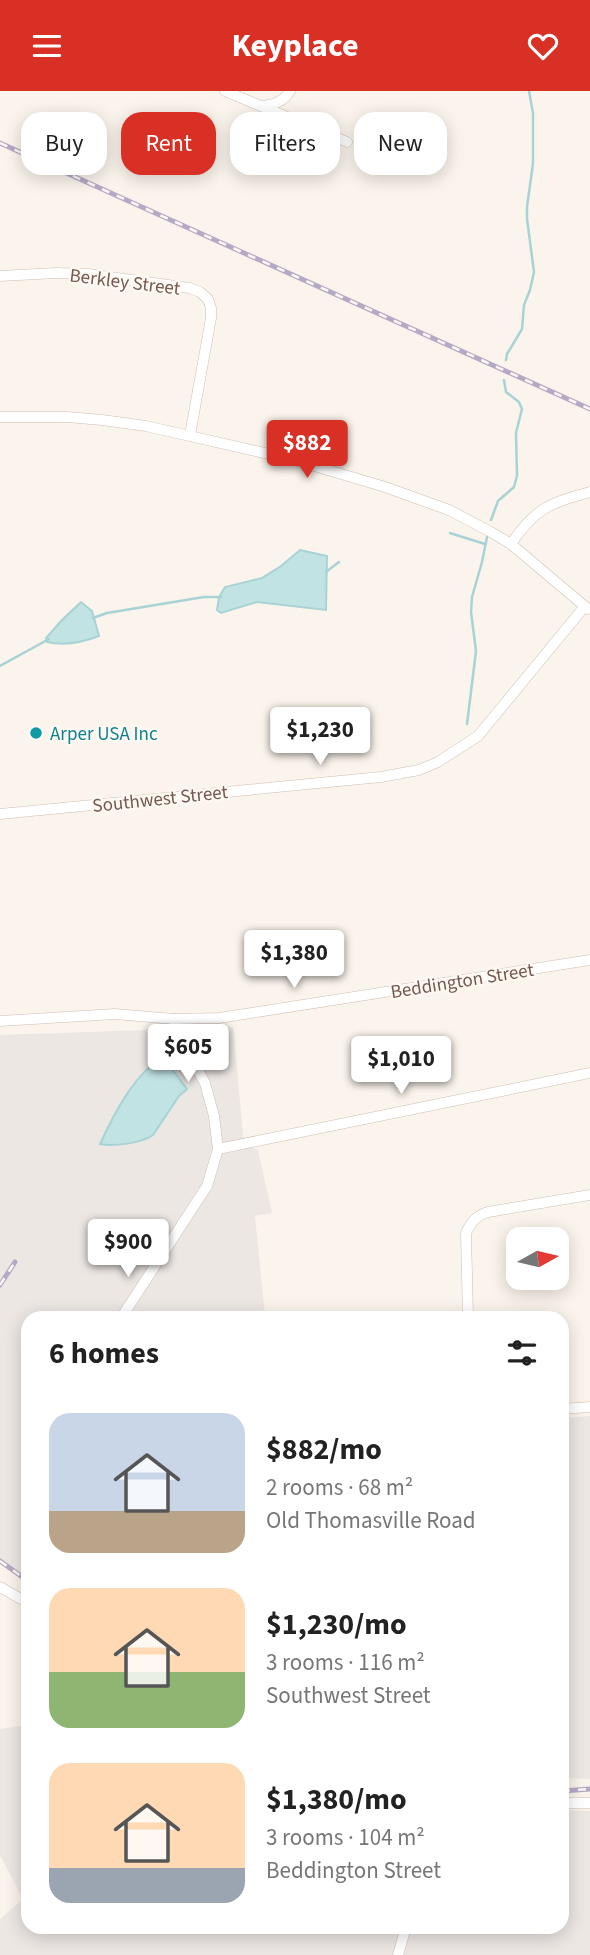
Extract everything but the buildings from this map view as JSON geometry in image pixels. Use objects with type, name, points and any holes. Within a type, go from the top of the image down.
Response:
[{"type":"street","points":[[225,91],[347,142]]},
{"type":"street","points":[[261,106],[282,101],[290,91]]},
{"type":"street","name":"Berkley Street","points":[[0,276],[88,274],[190,288],[200,292],[208,299],[211,308],[190,435]]},
{"type":"street","points":[[0,417],[67,417],[146,426],[303,463],[395,491],[449,510],[511,544],[587,608]]},
{"type":"street","points":[[511,544],[541,509],[590,492]]},
{"type":"street","name":"Southwest Street","points":[[0,814],[381,777],[419,770],[452,754],[478,736],[587,608]]},
{"type":"street","name":"Beddington Street","points":[[0,1021],[115,1014],[174,1019],[219,1018],[590,960]]},
{"type":"street","points":[[126,1311],[208,1186],[218,1149],[214,1116],[205,1083],[177,1035],[174,1019]]},
{"type":"street","points":[[218,1149],[590,1073]]},
{"type":"street","points":[[468,1311],[466,1233],[476,1218],[488,1212],[590,1195]]},
{"type":"street","points":[[569,1408],[590,1407]]},
{"type":"street","points":[[0,1587],[21,1599]]},
{"type":"street","points":[[569,1803],[590,1803]]},
{"type":"street","points":[[398,1955],[404,1934]]},
{"type":"shaded area","points":[[233,1027],[244,1144],[258,1150],[272,1213],[255,1216],[265,1311],[21,1311],[21,1575],[0,1558],[0,1035]]},
{"type":"shaded area","points":[[590,1416],[590,1779],[569,1778],[569,1418]]},
{"type":"shaded area","points":[[21,1726],[21,1895],[0,1855],[0,1729]]},
{"type":"shaded area","points":[[569,1810],[590,1811],[590,1955],[0,1955],[0,1919],[21,1901],[21,1934],[569,1934]]},
{"type":"water","points":[[300,550],[327,556],[326,610],[257,602],[221,613],[217,610],[219,597],[225,587],[262,578]]},
{"type":"water","points":[[81,602],[92,611],[99,636],[73,643],[47,642],[46,638]]},
{"type":"water","points":[[163,1057],[187,1089],[179,1096],[153,1135],[127,1144],[100,1144],[134,1084]]},
{"type":"waterway","points":[[506,360],[522,329],[524,305],[534,272],[527,219],[533,163],[533,113],[529,91]]},
{"type":"waterway","points":[[491,520],[498,501],[514,487],[517,476],[516,433],[522,409],[519,402],[506,392],[504,380]]},
{"type":"waterway","points":[[450,533],[485,544]]},
{"type":"waterway","points":[[467,724],[476,651],[471,612],[472,597],[487,537]]},
{"type":"waterway","points":[[326,572],[339,562]]},
{"type":"waterway","points":[[93,618],[107,613],[204,597],[221,597]]},
{"type":"waterway","points":[[0,666],[49,639]]},
{"type":"railway","points":[[0,143],[590,409]]},
{"type":"railway","points":[[0,1285],[15,1262]]},
{"type":"railway","points":[[0,1561],[21,1576]]},
{"type":"railway","points":[[569,1790],[590,1789]]},
{"type":"place","name":"Arper USA Inc","points":[[36,733]]}]
